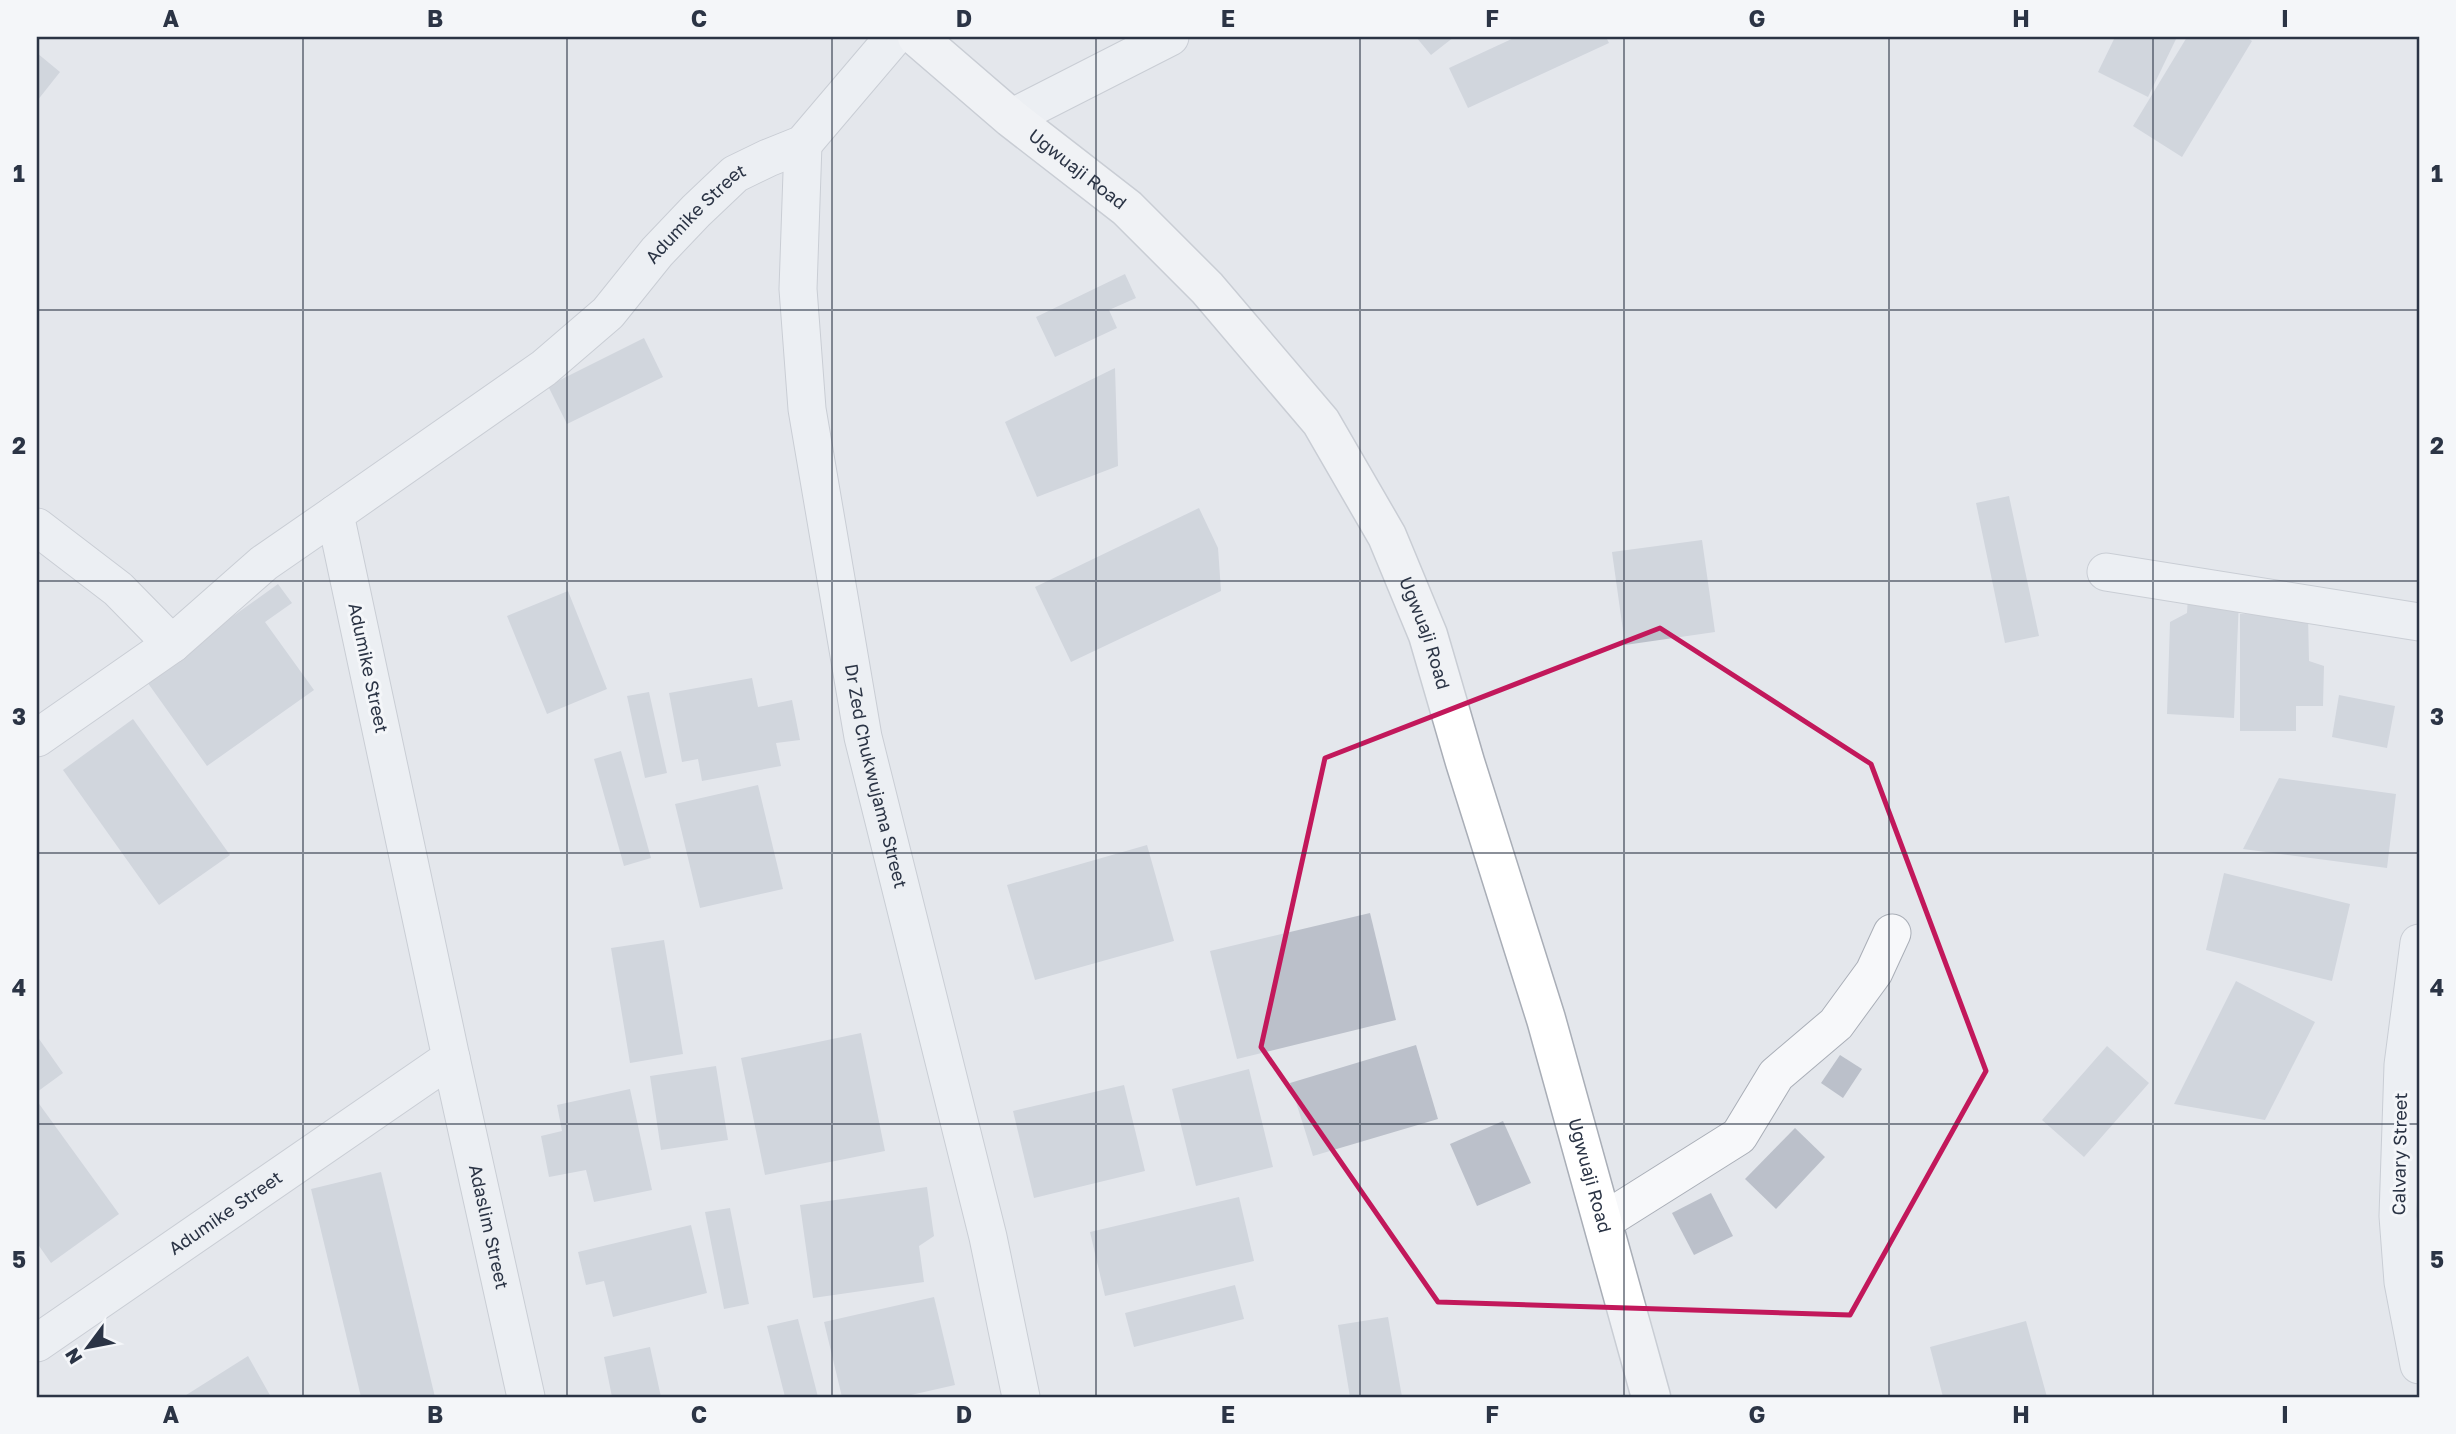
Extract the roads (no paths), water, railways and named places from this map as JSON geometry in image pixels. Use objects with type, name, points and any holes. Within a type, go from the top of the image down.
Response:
[{"type":"main road","name":"Ugwuaji Road","points":[[917,37],[1011,118],[1127,208],[1207,288],[1321,422],[1387,536],[1428,635],[1546,1019],[1651,1397]]},
{"type":"street","name":"Adumike Street","points":[[37,1343],[451,1058],[335,514],[544,368],[608,313],[657,252],[735,174],[803,144],[894,37]]},
{"type":"street","points":[[1011,118],[1170,37]]},
{"type":"street","name":"Dr Zed Chukwujama Street","points":[[803,144],[798,289],[807,409],[861,723],[988,1237],[1021,1397]]},
{"type":"street","points":[[37,738],[172,644],[264,564],[335,514]]},
{"type":"street","points":[[37,527],[118,589],[172,644]]},
{"type":"street","points":[[2106,572],[2419,622]]},
{"type":"street","points":[[1604,1221],[1739,1136],[1776,1075],[1836,1024],[1874,972],[1892,933]]},
{"type":"street","name":"Calvary Street","points":[[2419,943],[2403,1065],[2398,1216],[2403,1282],[2419,1364]]},
{"type":"street","name":"Adaslim Street","points":[[451,1058],[526,1397]]}]
